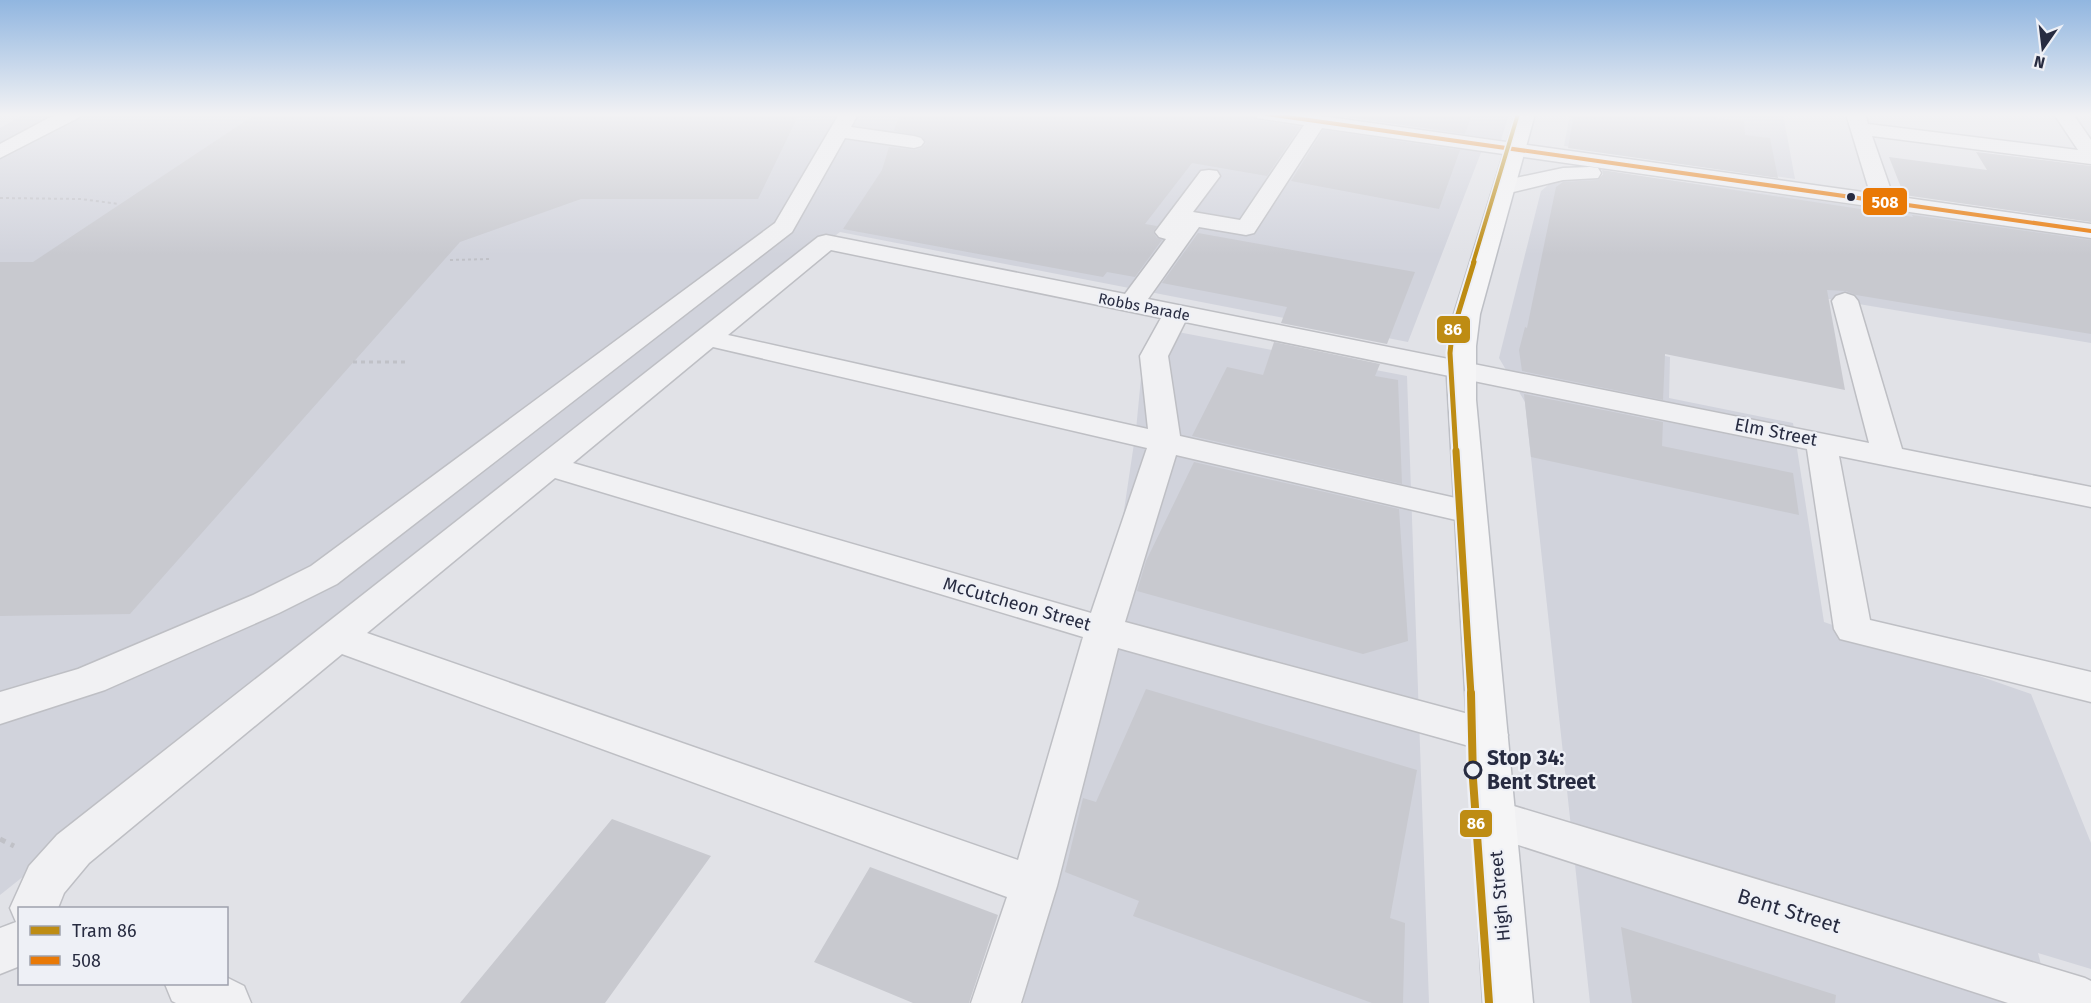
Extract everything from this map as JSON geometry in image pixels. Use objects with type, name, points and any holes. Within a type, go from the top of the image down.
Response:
[{"type":"main road","name":"High Street","points":[[1508,1003],[1461,400],[1461,369],[1462,337],[1467,314],[1513,161]]},
{"type":"street","points":[[0,708],[91,680],[324,575],[784,226],[822,161]]},
{"type":"street","points":[[1123,303],[1193,219],[1246,228],[1290,161]]},
{"type":"street","points":[[1594,161],[2091,231]]},
{"type":"street","points":[[1871,161],[1884,202]]},
{"type":"street","points":[[1505,187],[1563,174],[1682,173]]},
{"type":"street","points":[[1123,303],[1209,176]]},
{"type":"street","name":"Robbs Parade","points":[[707,338],[826,242],[1461,369]]},
{"type":"street","points":[[1845,301],[1888,455]]},
{"type":"street","points":[[996,1003],[1034,886],[1104,630],[1165,442],[1154,356],[1178,313]]},
{"type":"street","points":[[35,907],[45,881],[73,849],[707,338],[1470,512]]},
{"type":"street","name":"Elm Street","points":[[1461,369],[2091,497]]},
{"type":"street","points":[[1821,441],[1853,628],[2091,687]]},
{"type":"street","name":"McCutcheon Street","points":[[550,466],[1104,630],[1486,735]]},
{"type":"street","points":[[338,637],[1034,886]]},
{"type":"street","name":"Bent Street","points":[[1494,819],[2085,1003]]},
{"type":"street","points":[[0,951],[18,944]]},
{"type":"street","points":[[192,985],[226,1003]]},
{"type":"path","points":[[0,198],[81,199],[119,204]]},
{"type":"path","points":[[450,260],[491,259]]},
{"type":"path","points":[[353,362],[408,362]]},
{"type":"shaded area","points":[[0,161],[1478,161],[1408,342],[840,232],[703,335],[0,895]]},
{"type":"shaded area","points":[[1668,161],[1792,161],[1795,179]]},
{"type":"shaded area","points":[[1575,177],[1663,179],[2091,239],[2091,343],[1829,299],[1603,343],[1670,357],[1669,398],[1793,423],[1824,622],[2031,694],[2091,843],[2091,969],[2038,953],[2051,1003],[1590,1003],[1525,402],[1499,358],[1541,191],[1553,181]]},
{"type":"shaded area","points":[[1157,328],[1407,376],[1429,1003],[1023,1003],[1031,916],[1117,557],[1136,430],[1143,357]]},
{"type":"building","points":[[185,161],[776,161],[758,199],[581,199],[460,242],[130,614],[0,616],[0,262],[33,262]]},
{"type":"building","points":[[885,161],[1277,161],[1267,176],[1192,163],[1145,224],[1157,226],[1153,232],[1157,238],[1162,240],[1135,277],[1107,272],[1103,277],[843,229],[882,170]]},
{"type":"building","points":[[1304,161],[1456,161],[1439,209],[1291,181]]},
{"type":"building","points":[[1658,161],[1775,161],[1778,178]]},
{"type":"building","points":[[1891,161],[1918,161],[1987,170],[1981,161],[2048,161],[2091,166],[2091,222],[1904,195]]},
{"type":"building","points":[[1602,170],[1913,217],[1912,215],[2091,240],[2091,334],[1856,295],[1846,291],[1827,290],[1845,390],[1665,354],[1663,400],[1522,371],[1519,350],[1525,327],[1527,328],[1556,187],[1563,182],[1598,180],[1603,174]]},
{"type":"building","points":[[1198,233],[1415,272],[1387,344],[1281,323],[1287,307],[1162,283]]},
{"type":"building","points":[[1274,342],[1380,364],[1375,376],[1398,380],[1402,484],[1192,436],[1227,367],[1263,375]]},
{"type":"building","points":[[1524,394],[1663,422],[1662,446],[1793,473],[1799,515],[1531,457]]},
{"type":"building","points":[[1194,462],[1399,509],[1408,641],[1363,654],[1137,591],[1146,561]]},
{"type":"building","points":[[1146,689],[1417,770],[1390,918],[1405,923],[1403,1003],[1372,1003],[1133,916],[1139,901],[1065,872],[1083,798],[1096,802]]},
{"type":"building","points":[[612,819],[711,856],[605,1003],[460,1003]]},
{"type":"building","points":[[870,867],[998,915],[969,1003],[913,1003],[814,962]]},
{"type":"building","points":[[1621,927],[1836,995],[1835,1003],[1632,1003]]},
{"type":"tram line","name":"86","points":[[1489,1003],[1473,779],[1473,731],[1450,353],[1452,334],[1504,161]]},
{"type":"transit line","name":"508","points":[[1596,161],[2091,231]]},
{"type":"place","name":"Stop 34: Bent Street","points":[[1473,770]]}]
